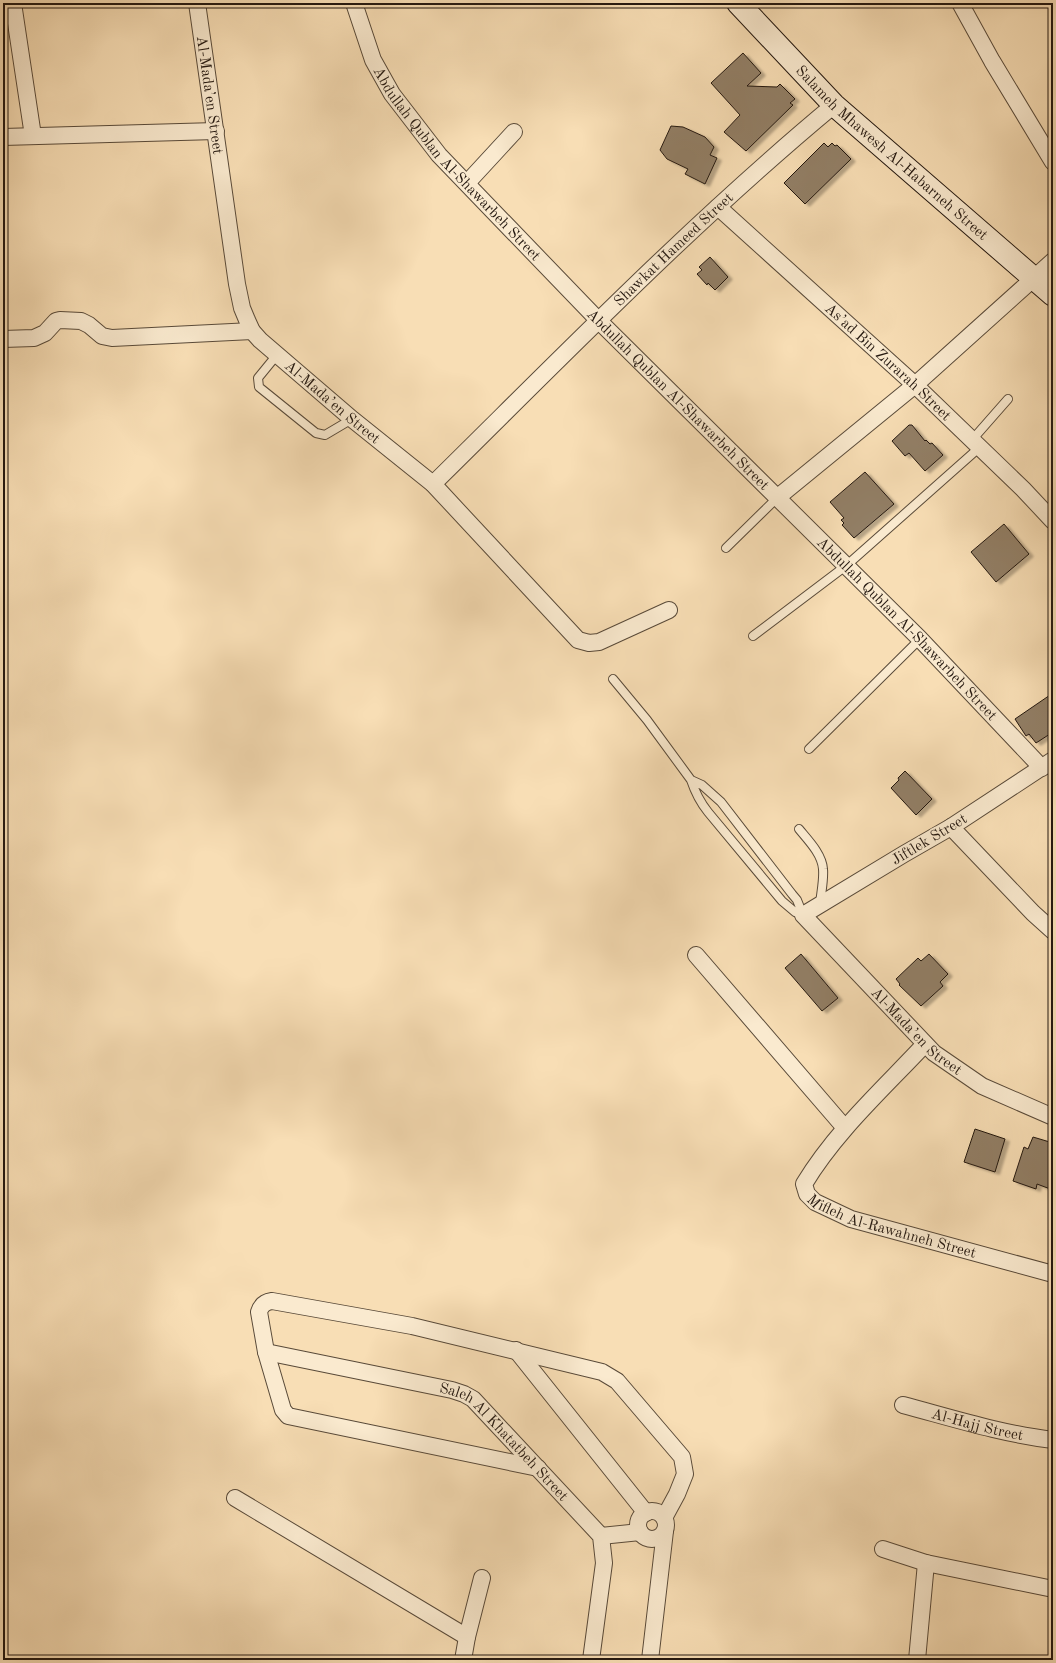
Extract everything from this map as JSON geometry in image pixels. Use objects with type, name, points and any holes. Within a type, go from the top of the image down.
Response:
[{"type":"street","points":[[13,3],[33,136]]},
{"type":"street","name":"Al-Mada’en Street","points":[[197,3],[239,296],[244,314],[252,331],[276,356],[433,484],[578,640],[589,643],[599,642],[669,610]]},
{"type":"street","name":"Abdullah Qublan Al-Shawarbeh Street","points":[[354,3],[373,60],[392,94],[434,149],[599,321],[1047,764]]},
{"type":"street","name":"Salameh Mhawesh Al-Habarneh Street","points":[[738,3],[834,105],[1053,295]]},
{"type":"street","points":[[960,3],[1053,162]]},
{"type":"street","name":"Shawkat Hameed Street","points":[[433,484],[718,207],[772,156],[834,105]]},
{"type":"street","points":[[3,137],[216,130]]},
{"type":"street","points":[[467,183],[514,132]]},
{"type":"street","name":"As’ad Bin Zurarah Street","points":[[718,207],[915,385],[1024,489],[1053,520]]},
{"type":"street","points":[[778,497],[915,385],[1035,279],[1053,261]]},
{"type":"street","points":[[3,339],[34,338],[45,333],[56,321],[60,320],[81,321],[89,325],[102,336],[112,338],[252,331]]},
{"type":"street","name":"Jiftlek Street","points":[[803,915],[951,827],[1047,764]]},
{"type":"street","points":[[951,827],[1033,913],[1053,931]]},
{"type":"street","name":"Al-Mada’en Street","points":[[803,915],[925,1044],[945,1062],[982,1086],[1053,1116]]},
{"type":"street","points":[[696,955],[845,1128]]},
{"type":"street","name":"Mifleh Al-Rawahneh Street","points":[[925,1044],[845,1128],[816,1163],[804,1184],[807,1194],[815,1202],[851,1219],[1053,1274]]},
{"type":"street","points":[[538,1468],[291,1418],[283,1410],[266,1352],[259,1312],[263,1304],[272,1301],[412,1326],[602,1372],[617,1381],[682,1457],[685,1474],[678,1494],[665,1525],[661,1536],[653,1539],[645,1538],[640,1532],[638,1524],[640,1518],[646,1513],[656,1512],[665,1525],[650,1660]]},
{"type":"street","points":[[516,1350],[646,1513]]},
{"type":"street","name":"Saleh Al Khatatbeh Street","points":[[266,1352],[452,1390],[464,1394],[473,1399],[483,1409],[601,1536]]},
{"type":"street","name":"Al-Hajj Street","points":[[903,1405],[996,1430],[1053,1440]]},
{"type":"street","points":[[235,1498],[467,1637]]},
{"type":"street","points":[[591,1660],[604,1563],[601,1536],[640,1532]]},
{"type":"street","points":[[883,1549],[926,1563],[1053,1589]]},
{"type":"street","points":[[917,1660],[926,1563]]},
{"type":"street","points":[[463,1660],[467,1637],[482,1578]]},
{"type":"lane","points":[[276,356],[258,378],[259,387],[316,433],[321,435],[325,435],[352,419]]},
{"type":"lane","points":[[753,636],[847,565],[976,444],[1008,399]]},
{"type":"lane","points":[[726,548],[778,497]]},
{"type":"lane","points":[[809,749],[920,639]]},
{"type":"lane","points":[[613,679],[647,720],[691,780],[694,791],[708,812],[782,901],[795,912],[803,915]]},
{"type":"lane","points":[[691,780],[702,785],[721,802],[797,900],[803,915]]},
{"type":"lane","points":[[799,828],[818,854],[822,864],[823,875],[820,904]]},
{"type":"building","points":[[743,53],[761,73],[747,86],[777,87],[780,84],[795,99],[790,103],[793,105],[746,151],[724,132],[740,115],[711,83]]},
{"type":"building","points":[[671,126],[683,127],[705,137],[714,147],[710,155],[717,158],[705,184],[685,174],[688,169],[667,159],[660,150]]},
{"type":"building","points":[[824,143],[828,147],[832,143],[835,146],[837,145],[851,159],[805,204],[784,183]]},
{"type":"building","points":[[710,257],[728,277],[715,290],[708,283],[707,285],[697,274],[702,270],[699,267]]},
{"type":"building","points":[[909,425],[912,425],[925,441],[926,440],[930,444],[932,443],[943,455],[925,471],[909,453],[905,456],[892,441]]},
{"type":"building","points":[[865,472],[894,504],[854,538],[842,525],[844,523],[841,520],[844,518],[830,502]]},
{"type":"building","points":[[1004,524],[1029,554],[996,582],[971,552]]},
{"type":"building","points":[[1053,693],[1053,732],[1036,743],[1029,734],[1026,736],[1015,719]]},
{"type":"building","points":[[905,771],[932,799],[916,815],[891,788]]},
{"type":"building","points":[[801,954],[838,998],[822,1011],[785,968]]},
{"type":"building","points":[[929,954],[948,974],[940,982],[943,986],[921,1006],[899,985],[900,984],[896,979],[918,958],[921,961]]},
{"type":"building","points":[[975,1129],[1005,1139],[995,1172],[964,1162]]},
{"type":"building","points":[[1033,1137],[1053,1143],[1053,1190],[1037,1184],[1036,1189],[1013,1181],[1024,1147],[1028,1149]]}]
